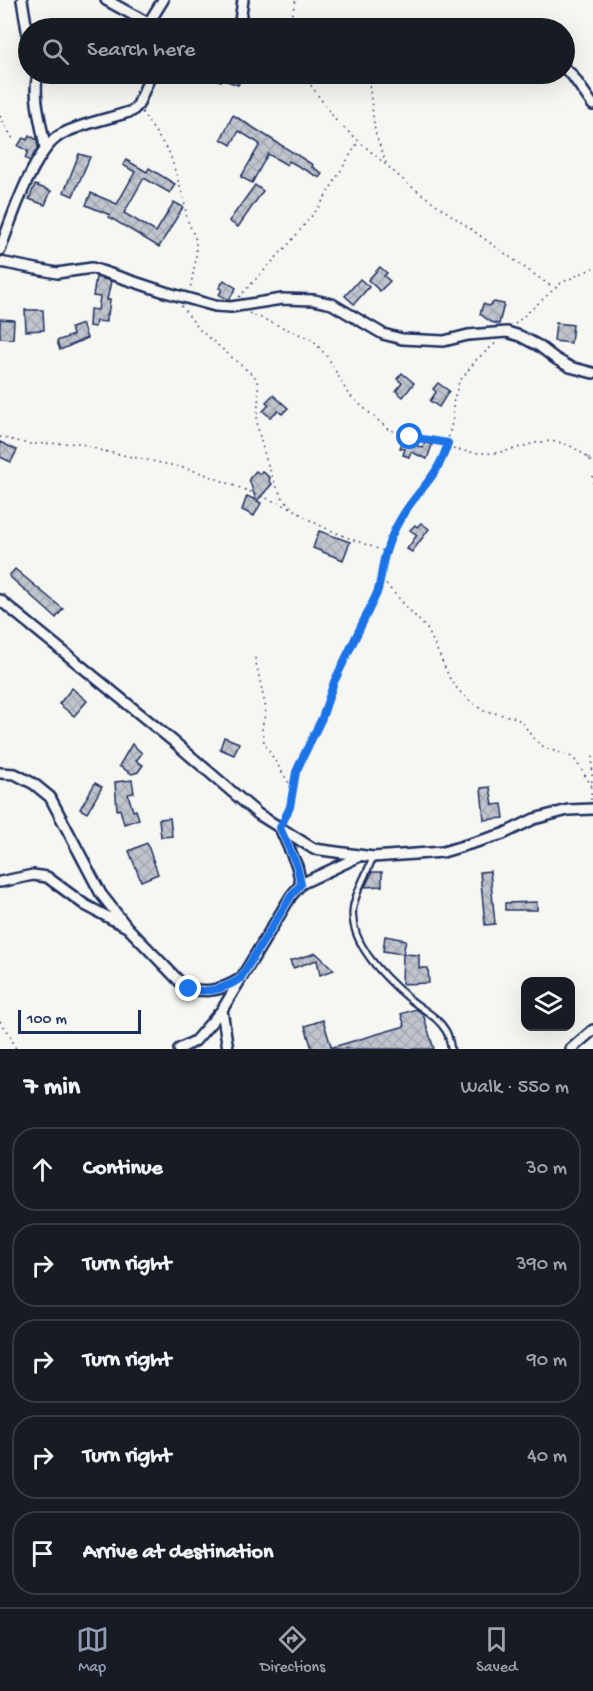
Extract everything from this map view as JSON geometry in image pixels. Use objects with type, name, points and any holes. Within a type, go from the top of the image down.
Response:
[{"type":"street","points":[[22,0],[25,18]]},
{"type":"street","points":[[152,18],[163,0]]},
{"type":"street","points":[[240,18],[243,0]]},
{"type":"street","points":[[110,1],[138,18]]},
{"type":"street","points":[[575,78],[593,105]]},
{"type":"street","points":[[36,84],[45,148]]},
{"type":"street","points":[[0,250],[33,168],[45,148],[61,134],[132,111],[138,105],[147,84]]},
{"type":"street","points":[[0,262],[57,273],[92,268],[215,306],[233,307],[282,299],[314,300],[332,304],[383,334],[402,339],[444,341],[468,335],[507,332],[539,346],[570,368],[593,373]]},
{"type":"street","points":[[0,600],[173,741],[258,814],[314,849],[358,857],[443,852],[502,834],[534,819],[568,810],[591,809]]},
{"type":"street","points":[[0,773],[15,774],[34,784],[50,797],[101,894],[127,927],[189,989],[220,990],[240,979]]},
{"type":"street","points":[[280,828],[297,866],[301,884]]},
{"type":"street","points":[[179,1049],[195,1041],[222,1010],[291,896],[301,884],[358,857]]},
{"type":"street","points":[[0,882],[33,875],[47,877],[97,913],[127,927]]},
{"type":"street","points":[[222,1010],[228,1049]]},
{"type":"street","points":[[571,1049],[593,1030]]},
{"type":"lane","points":[[373,857],[353,908],[353,919],[358,938],[374,965],[411,1000],[432,1014],[446,1031],[451,1049]]},
{"type":"path","points":[[290,18],[296,0]]},
{"type":"path","points":[[310,84],[338,122],[409,185],[554,288]]},
{"type":"path","points":[[370,84],[375,132],[386,163]]},
{"type":"path","points":[[138,105],[170,154],[184,200],[187,219],[196,240],[196,259],[188,298]]},
{"type":"path","points":[[0,116],[14,141]]},
{"type":"path","points":[[359,141],[319,207],[233,307],[313,340],[329,359],[348,394],[389,430],[448,443]]},
{"type":"path","points":[[280,828],[290,807],[296,772],[322,718],[334,682],[382,579],[386,552],[402,517],[438,469],[448,443],[453,418],[453,403],[459,382],[477,359],[554,288],[593,268]]},
{"type":"path","points":[[178,302],[200,330],[256,378],[259,388],[256,420],[278,490],[284,500],[324,527],[386,552]]},
{"type":"path","points":[[0,437],[29,444],[80,443],[180,467],[202,473],[296,510]]},
{"type":"path","points":[[446,448],[496,453],[544,441],[554,441],[566,444],[593,460]]},
{"type":"path","points":[[587,458],[593,465]]},
{"type":"path","points":[[593,476],[593,485]]},
{"type":"path","points":[[382,579],[428,630],[450,679],[459,691],[484,711],[513,717],[522,722],[533,738],[545,748],[576,760],[593,788]]},
{"type":"path","points":[[255,658],[266,709],[262,728],[264,743],[293,789]]},
{"type":"path","points":[[591,809],[593,756]]},
{"type":"path","points":[[0,1021],[9,1033],[16,1049]]},
{"type":"building","points":[[233,115],[313,165],[312,167],[322,173],[320,178],[289,161],[287,165],[268,154],[252,183],[241,177],[260,144],[239,131],[231,145],[221,139]]},
{"type":"building","points":[[29,135],[37,140],[38,147],[30,161],[25,158],[28,151],[18,146],[23,138],[27,140]]},
{"type":"building","points":[[79,154],[90,157],[73,196],[64,192]]},
{"type":"building","points":[[126,160],[147,172],[149,168],[175,184],[170,193],[144,178],[124,213],[156,232],[174,202],[183,207],[159,247],[109,217],[110,215],[86,205],[91,193],[117,204],[135,172],[123,165]]},
{"type":"building","points":[[35,185],[51,191],[45,205],[29,199]]},
{"type":"building","points":[[255,185],[263,191],[238,227],[229,221]]},
{"type":"building","points":[[380,267],[387,273],[384,276],[390,281],[380,291],[368,280]]},
{"type":"building","points":[[96,277],[111,281],[106,322],[96,321],[95,327],[89,326],[90,309],[98,310],[100,297],[93,296]]},
{"type":"building","points":[[360,279],[369,287],[354,304],[345,296]]},
{"type":"building","points":[[224,280],[236,288],[229,300],[219,295],[222,289],[219,288]]},
{"type":"building","points":[[494,302],[504,304],[499,324],[491,322],[480,314],[483,304],[489,306]]},
{"type":"building","points":[[25,310],[43,310],[44,330],[26,331]]},
{"type":"building","points":[[0,319],[14,320],[13,339],[0,338]]},
{"type":"building","points":[[556,323],[573,325],[571,343],[554,341]]},
{"type":"building","points":[[82,324],[87,338],[60,350],[57,341],[73,335],[71,328]]},
{"type":"building","points":[[402,373],[414,383],[403,397],[396,391],[402,383],[397,379]]},
{"type":"building","points":[[438,383],[449,391],[439,407],[430,401],[436,392],[433,389]]},
{"type":"building","points":[[273,395],[288,408],[282,414],[278,411],[270,417],[263,411],[269,405],[266,402]]},
{"type":"building","points":[[403,440],[423,448],[425,442],[432,445],[427,459],[411,452],[409,457],[403,455],[405,449],[400,448]]},
{"type":"building","points":[[0,442],[17,450],[11,462],[0,457]]},
{"type":"building","points":[[256,471],[260,474],[262,471],[270,478],[269,481],[272,484],[257,501],[261,503],[254,516],[242,510],[247,496],[256,500],[249,479]]},
{"type":"building","points":[[421,523],[429,529],[412,552],[407,549],[417,535],[410,530]]},
{"type":"building","points":[[319,531],[350,542],[343,560],[313,548]]},
{"type":"building","points":[[15,569],[63,609],[56,618],[9,576]]},
{"type":"building","points":[[72,688],[87,701],[74,716],[59,704]]},
{"type":"building","points":[[224,737],[239,743],[234,755],[220,749]]},
{"type":"building","points":[[132,744],[142,753],[136,761],[143,765],[138,772],[132,774],[119,766]]},
{"type":"building","points":[[132,780],[134,793],[128,794],[133,811],[136,810],[139,819],[124,824],[120,809],[117,810],[115,782]]},
{"type":"building","points":[[95,783],[102,787],[87,813],[80,809]]},
{"type":"building","points":[[490,787],[493,805],[502,804],[504,818],[484,820],[481,788]]},
{"type":"building","points":[[170,818],[172,836],[161,837],[159,819]]},
{"type":"building","points":[[147,843],[158,874],[141,881],[129,851]]},
{"type":"building","points":[[490,871],[495,924],[485,925],[480,872]]},
{"type":"building","points":[[372,872],[382,872],[382,886],[365,887]]},
{"type":"building","points":[[537,902],[537,910],[505,910],[505,903]]},
{"type":"building","points":[[385,936],[406,940],[403,954],[383,951]]},
{"type":"building","points":[[316,953],[334,970],[320,975],[317,960],[293,968],[290,961]]},
{"type":"building","points":[[403,954],[419,955],[419,968],[428,968],[429,983],[402,984]]},
{"type":"building","points":[[416,1009],[423,1014],[434,1049],[334,1049],[333,1047],[405,1026],[401,1014]]},
{"type":"building","points":[[323,1020],[332,1049],[312,1049],[305,1026]]},
{"type":"route","points":[[189,989],[220,990],[240,979],[291,896],[301,884],[297,866],[280,828],[290,807],[296,772],[322,718],[334,682],[377,593],[382,579],[386,552],[394,531],[438,469],[448,443],[410,437]]}]
